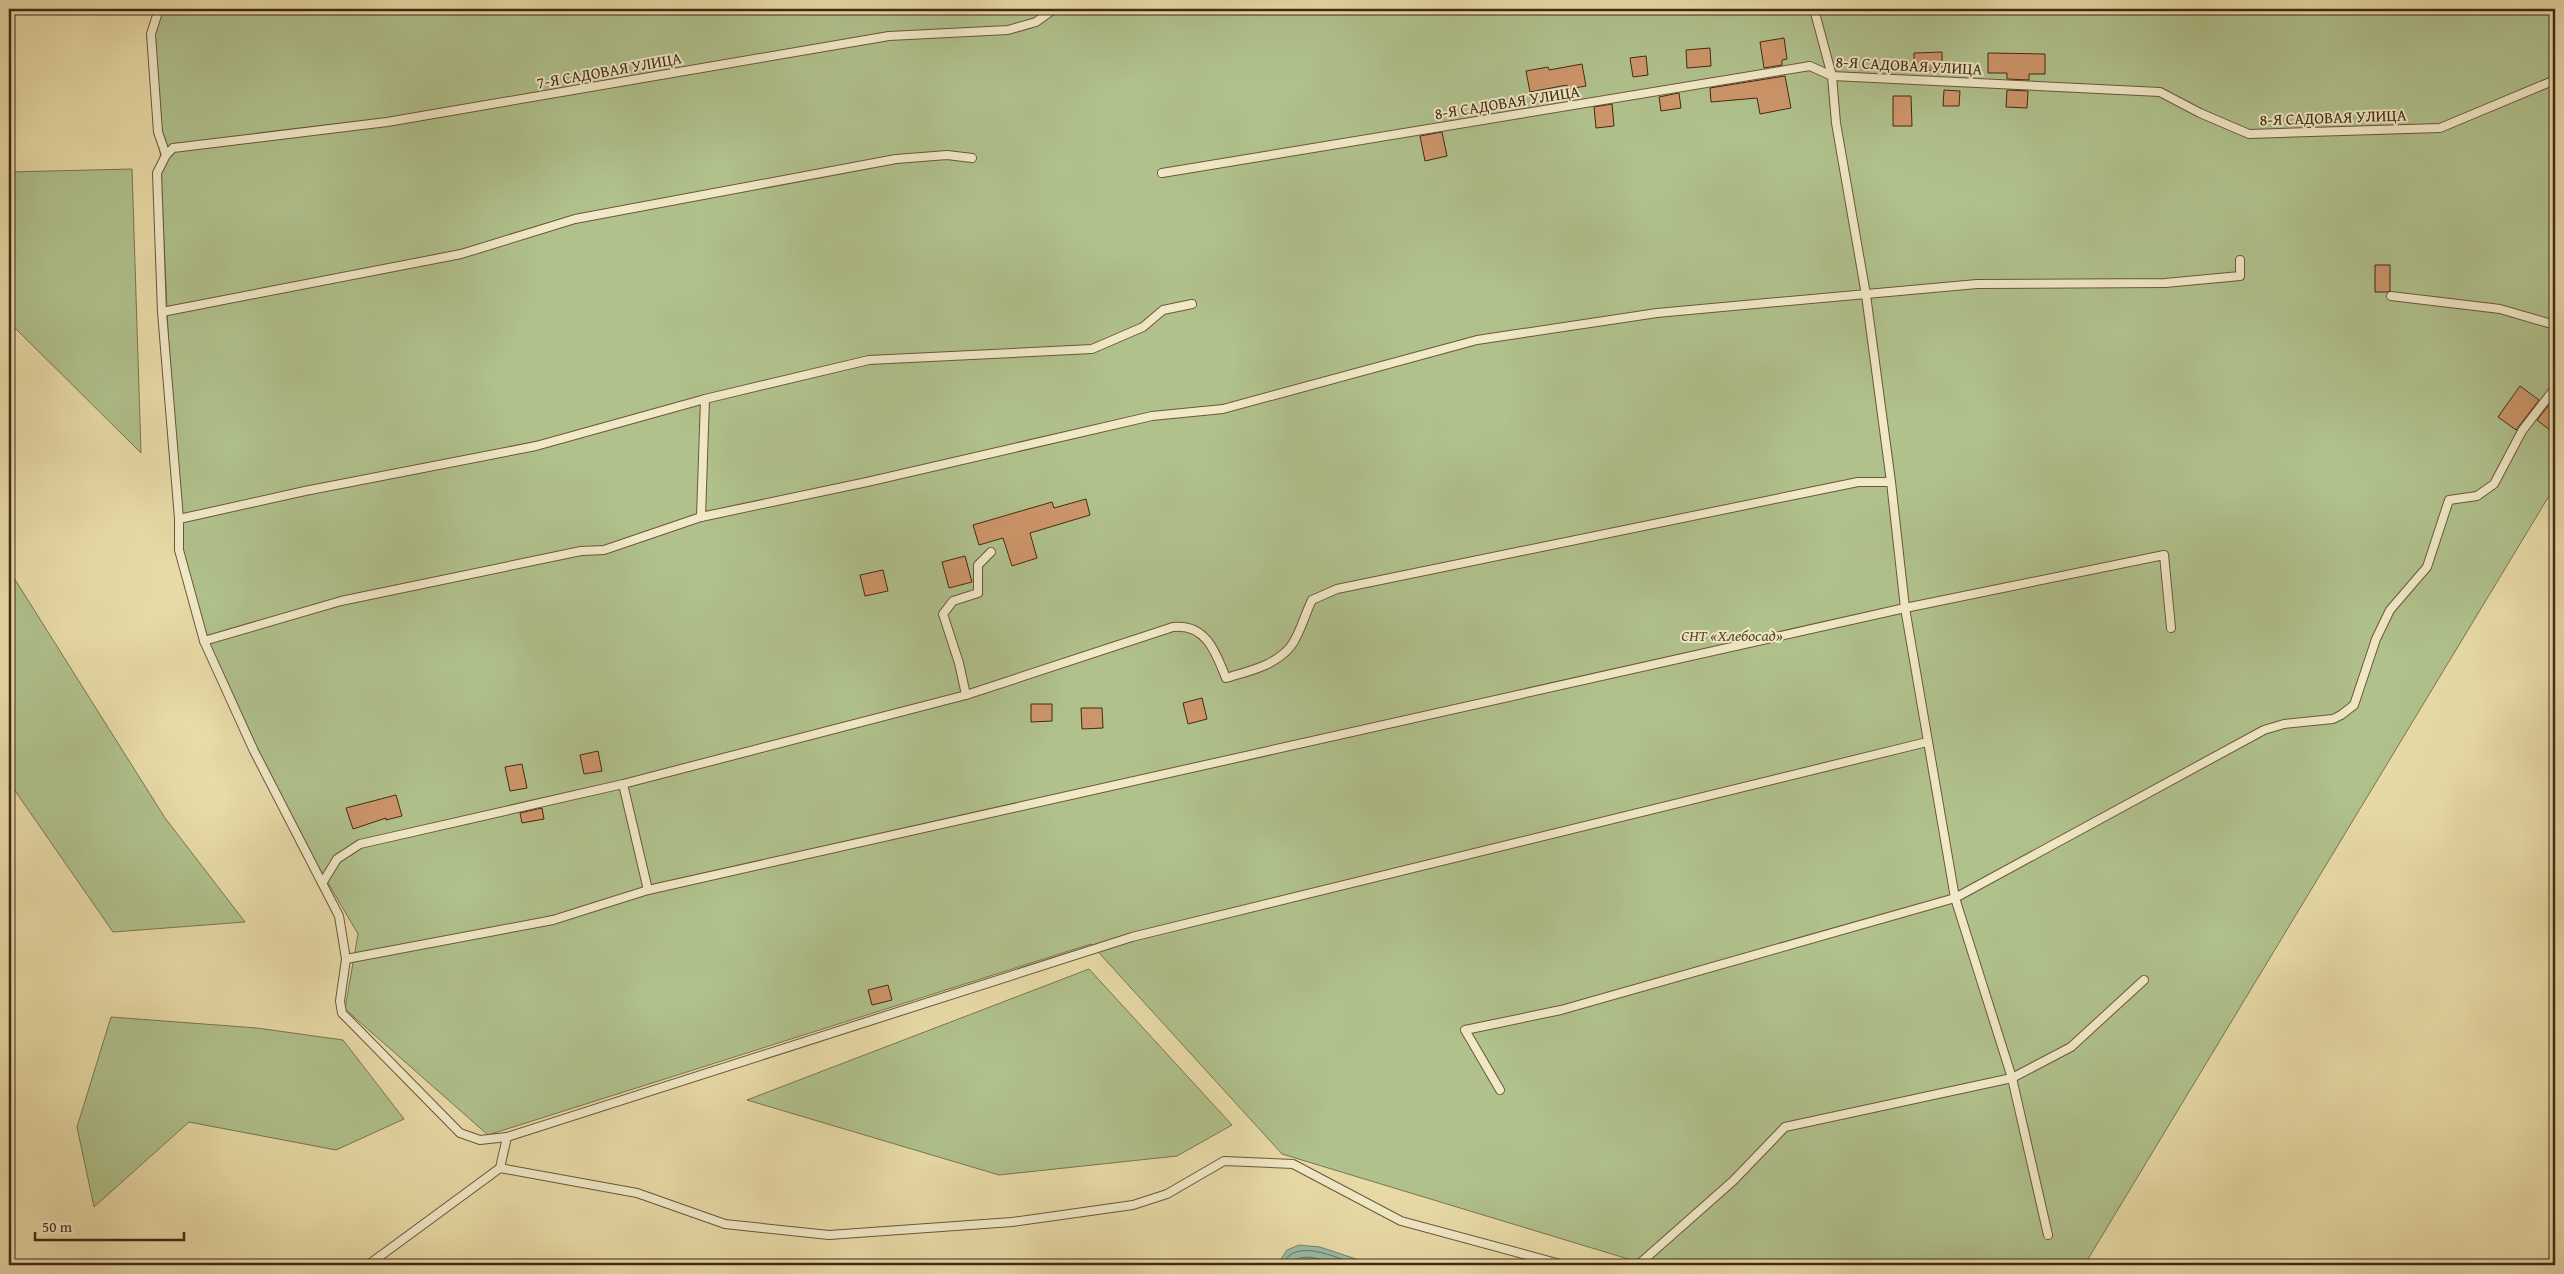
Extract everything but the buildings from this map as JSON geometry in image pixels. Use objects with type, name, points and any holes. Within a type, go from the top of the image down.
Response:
[{"type":"lane","points":[[159,9],[151,34],[158,132],[166,154],[157,173],[162,312],[179,550],[204,641],[254,751],[339,916],[346,959],[340,1001],[342,1013],[460,1133],[480,1140],[507,1137],[1132,937],[1927,742]]},
{"type":"lane","name":"7-Я САДОВАЯ УЛИЦА","points":[[166,154],[173,148],[387,122],[889,36],[1008,30],[1036,22],[1054,9]]},
{"type":"lane","points":[[1814,9],[1832,76],[1836,123],[1866,295],[1891,482],[1905,608],[1955,898],[2012,1078],[2048,1235]]},
{"type":"lane","name":"8-Я САДОВАЯ УЛИЦА","points":[[1162,173],[1810,66],[1832,76],[2160,92],[2200,113],[2249,134],[2440,128],[2555,80]]},
{"type":"lane","points":[[162,312],[461,254],[575,218],[896,159],[947,155],[972,158]]},
{"type":"lane","points":[[204,641],[340,601],[581,551],[604,550],[701,517],[867,482],[1152,416],[1222,408],[1477,340],[1657,313],[1977,284],[2165,283],[2240,276],[2240,260]]},
{"type":"lane","points":[[2391,296],[2500,308],[2555,325]]},
{"type":"lane","points":[[178,519],[304,491],[536,446],[705,399],[868,360],[1092,349],[1143,327],[1163,310],[1192,304]]},
{"type":"lane","points":[[1500,1090],[1465,1030],[1561,1010],[1955,898],[2264,730],[2284,724],[2323,721],[2341,715],[2356,700],[2376,639],[2390,610],[2427,567],[2449,500],[2477,496],[2494,484],[2522,431],[2555,388]]},
{"type":"lane","points":[[701,517],[705,399]]},
{"type":"lane","points":[[323,882],[337,859],[360,844],[624,784],[966,695],[1179,626],[1198,632],[1213,645],[1226,678],[1260,668],[1282,655],[1292,645],[1312,600],[1337,589],[1858,482],[1891,482]]},
{"type":"lane","points":[[966,695],[944,614],[953,601],[978,593],[978,565],[991,552]]},
{"type":"lane","points":[[346,959],[553,920],[648,890],[1905,608],[2164,555],[2171,628]]},
{"type":"lane","points":[[624,784],[648,890]]},
{"type":"lane","points":[[1638,1265],[1733,1181],[1785,1127],[2012,1078],[2071,1047],[2144,980]]},
{"type":"lane","points":[[368,1265],[500,1168],[507,1137]]},
{"type":"lane","points":[[500,1168],[637,1193],[726,1224],[829,1235],[1012,1222],[1133,1206],[1167,1194],[1224,1161],[1293,1164],[1401,1221],[1564,1265]]},
{"type":"green space","name":"СНТ «Хлебосад»","points":[[156,9],[2555,9],[2555,486],[2088,1259],[2045,1265],[1648,1265],[1282,1154],[1091,944],[488,1135],[345,1009],[358,934],[251,752],[183,577],[168,332],[154,12]]},
{"type":"green space","points":[[132,169],[141,453],[9,322],[9,172]]},
{"type":"green space","points":[[9,570],[165,818],[245,922],[113,932],[9,782]]},
{"type":"green space","points":[[1089,969],[1232,1125],[1177,1156],[999,1175],[747,1100]]},
{"type":"green space","points":[[111,1017],[257,1028],[343,1040],[404,1119],[336,1150],[189,1122],[94,1207],[77,1127]]},
{"type":"water","points":[[1299,1245],[1320,1247],[1374,1265],[1277,1265],[1287,1250]]}]
